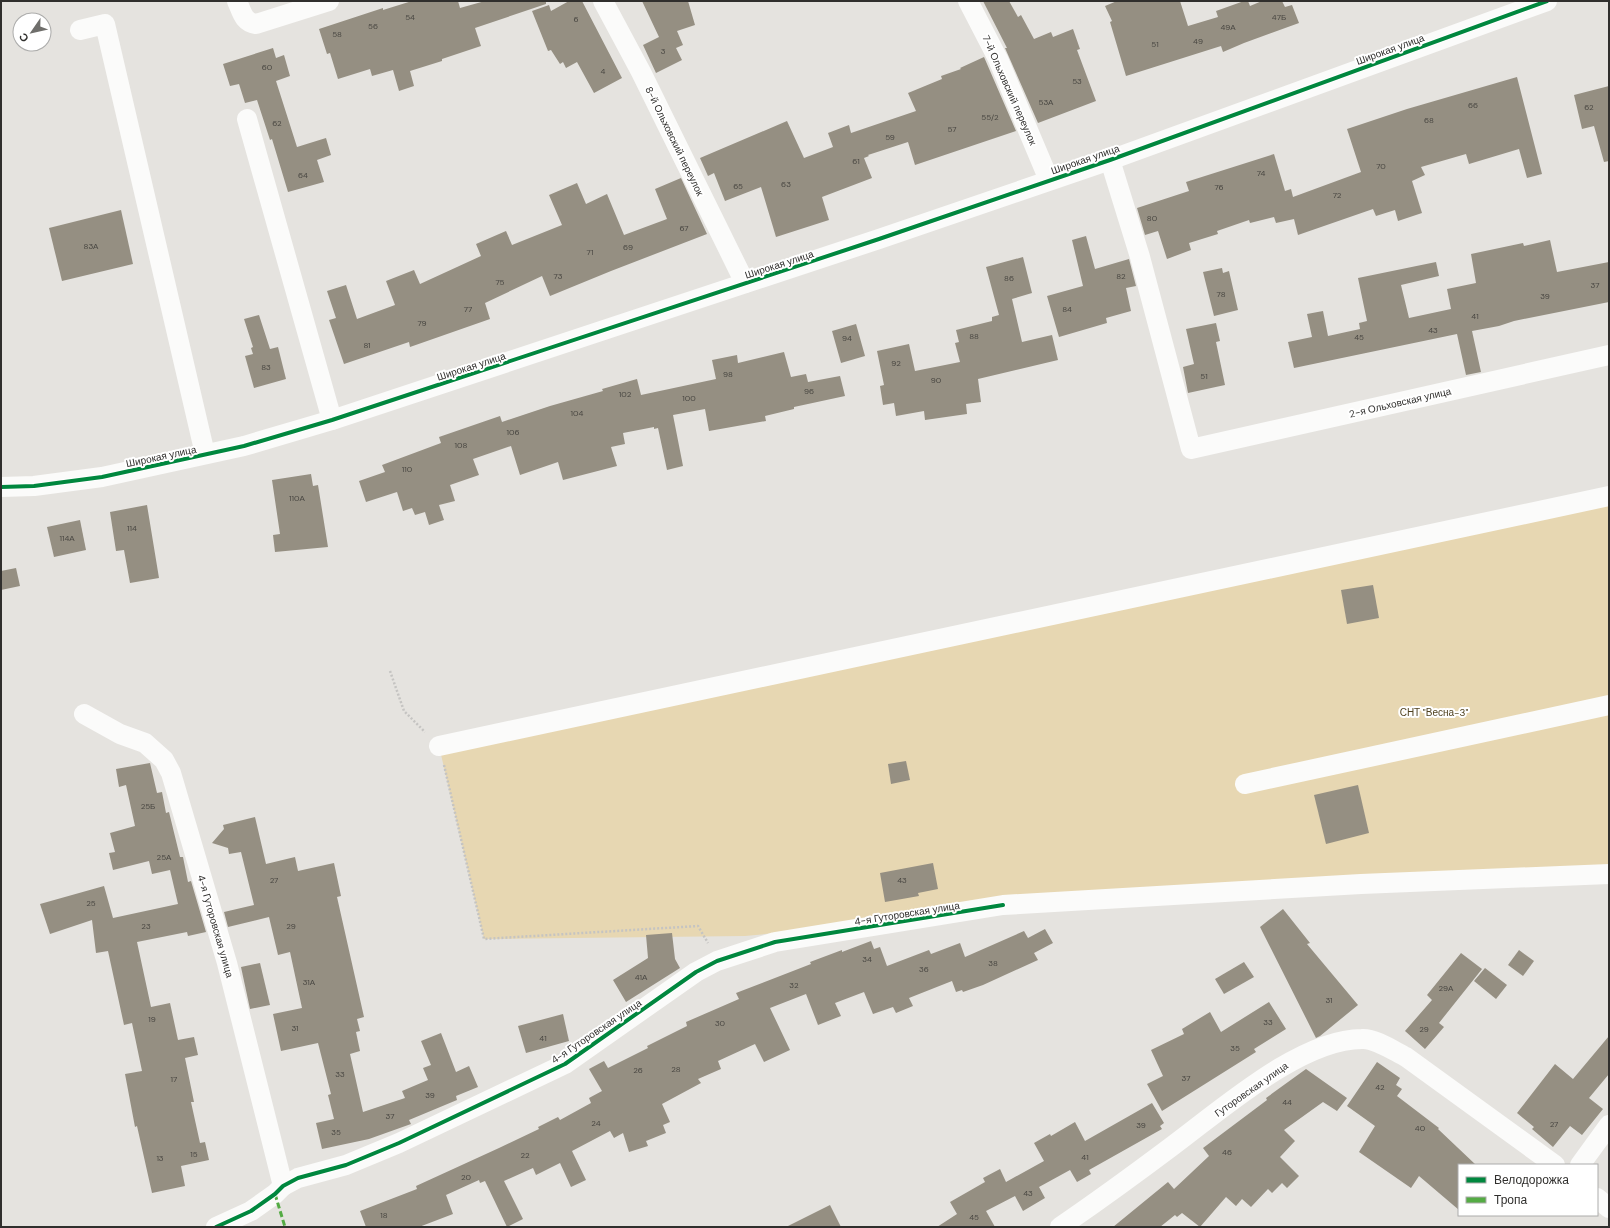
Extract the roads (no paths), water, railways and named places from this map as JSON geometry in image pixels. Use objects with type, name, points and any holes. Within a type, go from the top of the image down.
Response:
[{"type":"street","points":[[237,1],[249,23],[256,24],[329,1]]},
{"type":"street","name":"8-й Ольховский переулок","points":[[603,1],[641,72],[745,283]]},
{"type":"street","name":"7-й Ольховский переулок","points":[[968,1],[998,59],[1049,180]]},
{"type":"street","name":"Широкая улица","points":[[1,487],[34,486],[102,477],[244,446],[332,420],[879,239],[1110,160],[1547,1]]},
{"type":"street","points":[[80,30],[105,24],[205,454]]},
{"type":"street","points":[[247,119],[332,420]]},
{"type":"street","name":"2-я Ольховская улица","points":[[1110,160],[1140,257],[1191,449],[1609,355]]},
{"type":"street","points":[[439,746],[1609,496]]},
{"type":"street","points":[[1245,784],[1609,705]]},
{"type":"street","name":"4-я Гуторовская улица","points":[[84,714],[120,734],[145,743],[164,760],[171,773],[227,963],[283,1186]]},
{"type":"street","name":"4-я Гуторовская улица","points":[[216,1227],[251,1210],[275,1194],[283,1186],[298,1178],[346,1165],[399,1144],[565,1064],[696,972],[717,961],[775,942],[1003,905],[1361,884],[1609,874]]},
{"type":"street","name":"Гуторовская улица","points":[[1060,1227],[1116,1189],[1251,1087],[1280,1067],[1310,1052],[1342,1041],[1363,1038],[1383,1045],[1406,1057],[1554,1164]]},
{"type":"street","points":[[1581,1164],[1609,1125]]},
{"type":"street","points":[[1598,1199],[1609,1208]]},
{"type":"park label","name":"СНТ \"Весна-3\"","points":[[1434,712]]}]
